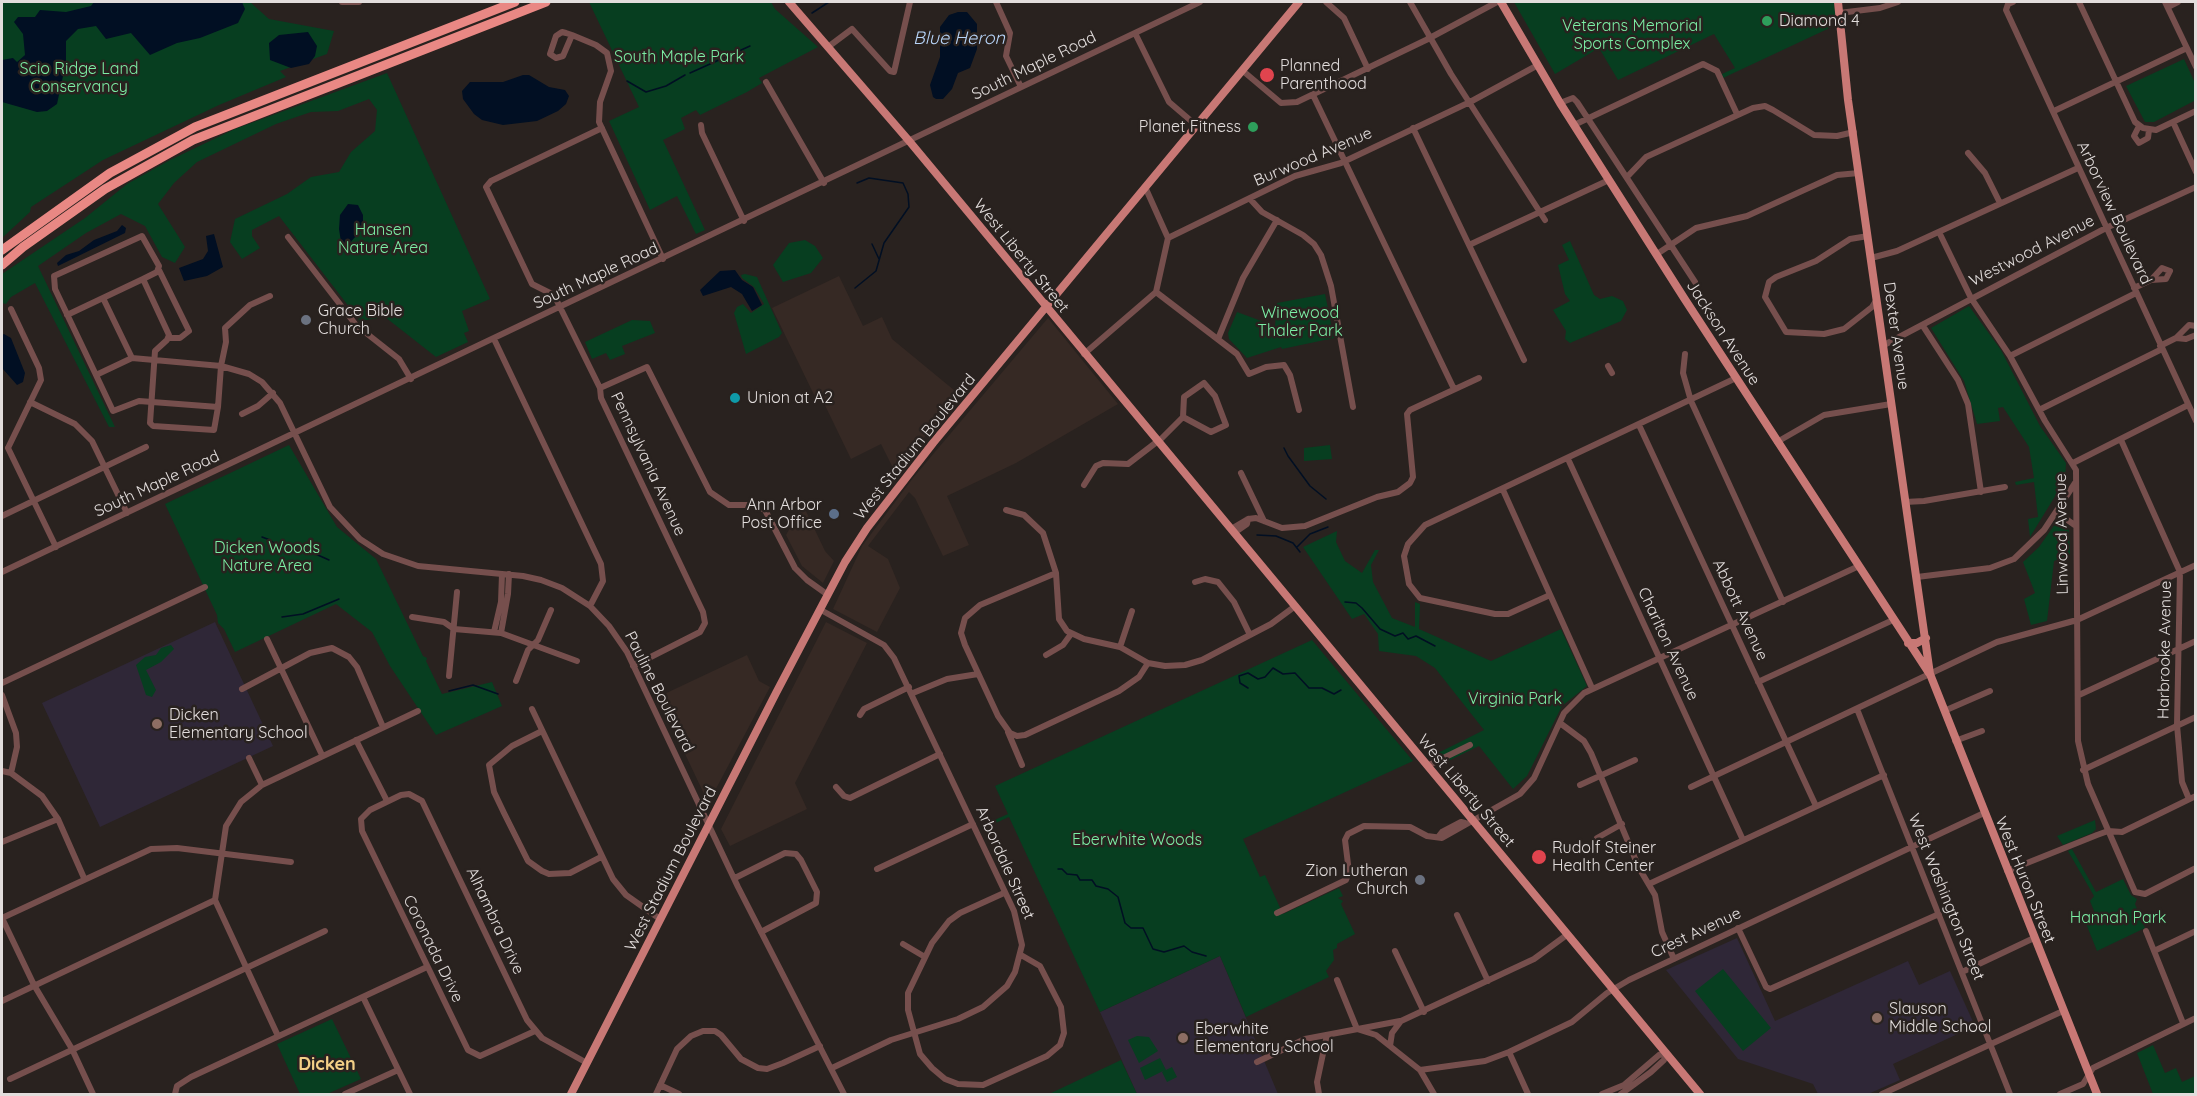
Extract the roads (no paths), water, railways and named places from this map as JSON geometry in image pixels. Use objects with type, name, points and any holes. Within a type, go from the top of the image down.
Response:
[{"type":"highway","points":[[2,250],[110,173],[195,127],[515,2]]},
{"type":"highway","points":[[2,266],[23,247],[105,189],[193,140],[546,2]]},
{"type":"main road","name":"West Liberty Street","points":[[789,2],[910,142],[1427,766],[1468,821],[1568,934],[1700,1095]]},
{"type":"main road","name":"West Stadium Boulevard","points":[[571,1095],[660,919],[854,548],[883,505],[1299,2]]},
{"type":"main road","name":"Jackson Avenue","points":[[1499,2],[1560,103],[1777,442],[1930,674]]},
{"type":"main road","name":"Dexter Avenue","points":[[1838,2],[1859,173],[1930,674]]},
{"type":"main road","points":[[1908,643],[1917,643],[1926,638]]},
{"type":"main road","name":"West Huron Street","points":[[1930,674],[2097,1095]]},
{"type":"street","points":[[342,2],[359,2]]},
{"type":"street","points":[[828,47],[852,29],[887,68],[894,72],[910,2]]},
{"type":"street","points":[[996,2],[1010,33],[1006,56],[1022,87]]},
{"type":"street","name":"South Maple Road","points":[[2,572],[824,183],[1200,2]]},
{"type":"street","points":[[1326,2],[1344,18],[1368,69]]},
{"type":"street","points":[[1410,2],[1430,38],[1545,220]]},
{"type":"street","points":[[1243,71],[1281,103],[1297,102],[1368,69],[1499,2]]},
{"type":"street","points":[[1839,13],[1880,8],[1898,2]]},
{"type":"street","name":"Arborview Boulevard","points":[[2013,2],[2008,4],[2006,10],[2009,17],[2196,422]]},
{"type":"street","points":[[2079,2],[2139,126],[2149,130],[2196,111]]},
{"type":"street","points":[[2178,2],[2166,4],[2196,67]]},
{"type":"street","points":[[1135,33],[1169,102],[1197,126]]},
{"type":"street","points":[[572,35],[602,48],[610,60],[611,71],[598,111],[602,128],[663,259]]},
{"type":"street","points":[[2054,111],[2187,48]]},
{"type":"street","points":[[1574,125],[1703,64],[1716,71],[1737,114]]},
{"type":"street","name":"Burwood Avenue","points":[[1168,238],[1295,176],[1344,161],[1470,102],[1538,65]]},
{"type":"street","points":[[766,82],[824,183]]},
{"type":"street","points":[[1312,95],[1454,389]]},
{"type":"street","points":[[1560,103],[1573,98],[1695,282]]},
{"type":"street","points":[[1627,177],[1646,157],[1737,114],[1765,106],[1814,135],[1837,136],[1854,132]]},
{"type":"street","points":[[2173,122],[2196,172]]},
{"type":"street","points":[[701,125],[702,133],[744,221]]},
{"type":"street","points":[[2139,126],[2134,136],[2139,143],[2148,138],[2149,130]]},
{"type":"street","name":"Pennsylvania Avenue","points":[[602,128],[486,185],[532,284],[552,293],[560,308],[600,388],[601,398],[703,612],[705,623],[700,632],[633,666]]},
{"type":"street","points":[[1413,128],[1524,360]]},
{"type":"street","points":[[1968,153],[1985,172],[2000,203]]},
{"type":"street","points":[[1871,258],[1896,251],[2078,168]]},
{"type":"street","points":[[1657,254],[1696,228],[1747,216],[1837,176],[1859,173]]},
{"type":"street","points":[[1469,245],[1609,180]]},
{"type":"street","name":"Westwood Avenue","points":[[1884,345],[2106,228],[2196,187]]},
{"type":"street","points":[[1084,354],[1156,292],[1168,238],[1146,189]]},
{"type":"street","points":[[1250,199],[1256,208],[1314,244],[1326,267],[1353,407]]},
{"type":"street","points":[[1218,339],[1243,278],[1277,220]]},
{"type":"street","name":"Linwood Avenue","points":[[1939,232],[1971,298],[2010,356],[2039,410],[2073,462],[2076,483],[2078,741],[2083,770],[2132,888],[2138,893],[2145,894],[2196,868]]},
{"type":"street","points":[[218,407],[150,402],[133,402],[113,411],[53,285],[56,274],[139,236],[145,238],[189,331],[180,338],[169,338],[155,351],[150,402],[149,419],[153,426],[210,430],[216,427],[218,407],[221,366],[226,342],[225,328],[250,305],[270,296]]},
{"type":"street","points":[[1868,236],[1850,239],[1816,261],[1785,272],[1769,282],[1765,297],[1783,329],[1790,332],[1824,334],[1844,329],[1872,307],[1877,299]]},
{"type":"street","points":[[288,237],[356,325],[399,359],[411,379]]},
{"type":"street","points":[[67,315],[159,270]]},
{"type":"street","points":[[143,279],[169,338]]},
{"type":"street","points":[[2010,356],[2151,280]]},
{"type":"street","points":[[1156,292],[1237,354],[1249,374],[1266,367],[1284,365],[1290,375],[1299,410]]},
{"type":"street","points":[[103,298],[132,358]]},
{"type":"street","points":[[11,309],[40,374],[38,387],[5,449],[56,546]]},
{"type":"street","points":[[2039,410],[2161,347],[2176,338],[2189,325],[2196,326]]},
{"type":"street","points":[[1923,326],[1958,380],[1968,404],[1981,492]]},
{"type":"street","points":[[2176,338],[2196,336]]},
{"type":"street","points":[[494,339],[602,565],[602,585],[590,606]]},
{"type":"street","points":[[1685,354],[1683,374],[1691,401],[1783,602]]},
{"type":"street","points":[[96,375],[132,358],[221,366],[249,374],[273,393],[258,406],[242,414]]},
{"type":"street","points":[[1608,366],[1612,373]]},
{"type":"street","points":[[600,388],[647,367],[710,492],[729,505],[760,507],[768,513],[800,574],[828,595]]},
{"type":"street","points":[[1232,531],[1247,524],[1248,519],[1264,521],[1282,528],[1305,526],[1406,487],[1413,477],[1414,467],[1407,414],[1479,378]]},
{"type":"street","points":[[1550,595],[1515,612],[1495,614],[1420,598],[1409,584],[1404,556],[1417,532],[1425,525],[1736,378]]},
{"type":"street","points":[[1084,485],[1096,466],[1102,463],[1128,465],[1158,441],[1182,417],[1184,397],[1204,383],[1215,396],[1226,425],[1211,432],[1182,417]]},
{"type":"street","name":"Pauline Boulevard","points":[[273,393],[330,507],[360,539],[383,554],[418,566],[506,574],[551,583],[590,606],[615,633],[761,932],[844,1095]]},
{"type":"street","points":[[30,402],[75,423],[92,441],[126,513]]},
{"type":"street","points":[[1777,442],[1824,415],[1892,404]]},
{"type":"street","points":[[2073,462],[2188,405]]},
{"type":"street","name":"Abbott Avenue","points":[[1639,425],[1816,806]]},
{"type":"street","name":"Harbrooke Avenue","points":[[2121,440],[2180,572],[2177,725],[2182,782],[2192,797]]},
{"type":"street","points":[[2,516],[146,447]]},
{"type":"street","name":"Charlton Avenue","points":[[1568,459],[1743,840]]},
{"type":"street","points":[[1242,472],[1264,521]]},
{"type":"street","points":[[1917,577],[1990,568],[2014,560],[2037,537],[2076,483]]},
{"type":"street","points":[[1905,502],[2005,487]]},
{"type":"street","points":[[1503,490],[1592,688]]},
{"type":"street","points":[[1006,510],[1024,515],[1043,533],[1056,573],[1059,619],[1071,634],[1120,647],[1148,663],[1165,666],[1185,665],[1202,660],[1271,624],[1294,607]]},
{"type":"street","points":[[2056,512],[2076,526]]},
{"type":"street","points":[[1690,786],[2012,636],[2077,620],[2196,565]]},
{"type":"street","points":[[1277,913],[1346,880],[1349,872],[1345,840],[1348,834],[1364,826],[1410,827],[1427,836],[1438,837],[1442,832],[1461,822],[1468,821],[1511,800],[1528,786],[1560,723],[1573,703],[1592,688],[1859,566]]},
{"type":"street","points":[[1022,765],[961,633],[965,618],[980,605],[1056,573]]},
{"type":"street","points":[[497,633],[506,574]]},
{"type":"street","points":[[1195,582],[1205,579],[1218,582],[1234,602],[1250,634]]},
{"type":"street","points":[[2,683],[205,587]]},
{"type":"street","points":[[449,676],[457,592]]},
{"type":"street","points":[[516,681],[528,651],[538,640],[550,610]]},
{"type":"street","name":"Arbordale Street","points":[[821,610],[875,640],[894,658],[913,693],[1022,934],[1022,955]]},
{"type":"street","points":[[1120,647],[1132,611]]},
{"type":"street","points":[[412,617],[444,622],[454,629],[497,633],[577,661]]},
{"type":"street","points":[[1758,682],[1893,620]]},
{"type":"street","points":[[1046,655],[1064,645],[1071,634]]},
{"type":"street","points":[[267,639],[322,755]]},
{"type":"street","points":[[2079,695],[2196,641]]},
{"type":"street","points":[[242,689],[322,649],[341,651],[357,667],[383,727]]},
{"type":"street","points":[[1006,729],[1017,736],[1025,735],[1129,686],[1148,663]]},
{"type":"street","points":[[913,693],[947,679],[978,674]]},
{"type":"street","points":[[860,715],[864,709],[909,687]]},
{"type":"street","points":[[1944,711],[1990,691]]},
{"type":"street","points":[[2,695],[16,733],[11,773]]},
{"type":"street","points":[[532,709],[613,879],[626,895],[660,919]]},
{"type":"street","name":"West Washington Street","points":[[1857,709],[2010,1095]]},
{"type":"street","points":[[278,1036],[215,900],[220,854],[226,826],[242,802],[262,785],[418,711]]},
{"type":"street","points":[[2083,770],[2196,717]]},
{"type":"street","points":[[1560,723],[1584,741],[1601,775],[1639,868],[1655,895],[1662,932],[1674,959]]},
{"type":"street","points":[[542,731],[512,746],[489,765],[495,792],[504,813],[528,861],[542,871],[549,874],[570,873],[601,857]]},
{"type":"street","points":[[1955,741],[1982,731]]},
{"type":"street","points":[[356,740],[387,801]]},
{"type":"street","points":[[1427,766],[1470,746]]},
{"type":"street","points":[[836,787],[844,796],[850,798],[940,754]]},
{"type":"street","points":[[249,758],[262,785]]},
{"type":"street","points":[[1580,785],[1635,760]]},
{"type":"street","points":[[2,771],[11,773],[42,796],[58,819],[84,878]]},
{"type":"street","points":[[1649,884],[1884,775]]},
{"type":"street","name":"Alhambra Drive","points":[[387,801],[409,794],[422,801],[535,1031]]},
{"type":"street","points":[[2007,871],[2108,831],[2122,832],[2192,797]]},
{"type":"street","name":"Coronada Drive","points":[[387,801],[365,814],[361,819],[362,831],[471,1053],[483,1055],[535,1031]]},
{"type":"street","name":"Crest Avenue","points":[[1420,1070],[1485,1061],[1509,1052],[1572,1022],[1614,989],[1738,928],[1984,813]]},
{"type":"street","points":[[2,842],[58,819]]},
{"type":"street","points":[[877,869],[973,824]]},
{"type":"street","points":[[1597,838],[1622,824]]},
{"type":"street","points":[[93,1095],[72,1049],[34,985],[2,918],[84,878],[151,849],[177,848],[291,862]]},
{"type":"street","points":[[735,878],[791,852],[799,856],[807,871],[817,892],[816,903],[761,932]]},
{"type":"street","points":[[832,1068],[914,1032],[958,1019],[995,998],[1007,986],[1022,955],[1040,966],[1061,1007],[1064,1033],[1055,1051],[983,1084],[958,1084],[945,1079],[924,1059],[914,1032],[908,1010],[908,993],[925,957],[949,921],[960,913],[1004,893]]},
{"type":"street","points":[[2,1001],[215,900]]},
{"type":"street","points":[[1738,928],[1766,987],[1770,989],[1939,914]]},
{"type":"street","points":[[1457,915],[1488,981]]},
{"type":"street","points":[[10,1078],[325,931]]},
{"type":"street","points":[[2146,931],[2183,1023]]},
{"type":"street","points":[[2154,951],[2196,931]]},
{"type":"street","points":[[1257,1062],[1290,1045],[1327,1035],[1401,1021],[1424,1012],[1534,959],[1568,934]]},
{"type":"street","points":[[1962,972],[2034,938]]},
{"type":"street","points":[[903,944],[925,957]]},
{"type":"street","points":[[1395,951],[1424,1012]]},
{"type":"street","points":[[176,1092],[190,1077],[427,967]]},
{"type":"street","points":[[1337,980],[1357,1029]]},
{"type":"street","points":[[363,997],[410,1095]]},
{"type":"street","points":[[1882,1095],[2063,1011]]},
{"type":"street","points":[[2060,1095],[2083,1084],[2093,1068],[2196,1018]]},
{"type":"street","points":[[1390,1046],[1392,1033],[1401,1021]]},
{"type":"street","points":[[1357,1029],[1370,1032],[1420,1070],[1434,1095]]},
{"type":"street","points":[[535,1031],[587,1063]]},
{"type":"street","points":[[656,1095],[676,1049],[690,1036],[703,1031],[715,1031],[721,1035],[741,1059],[758,1068],[767,1069],[820,1046]]},
{"type":"street","points":[[1319,1095],[1317,1082],[1327,1035]]},
{"type":"street","points":[[1509,1052],[1528,1095]]},
{"type":"street","points":[[1602,1095],[1612,1093],[1659,1055],[1666,1053]]},
{"type":"street","points":[[1621,1095],[1664,1060],[1666,1053]]},
{"type":"street","points":[[345,1095],[398,1070]]},
{"type":"street","points":[[660,1085],[679,1095]]},
{"type":"water","points":[[94,2],[242,2],[245,9],[238,23],[200,38],[177,43],[150,55],[131,33],[106,39],[96,26],[78,29],[66,41],[66,62],[57,104],[47,111],[37,112],[2,102],[2,60],[13,58],[17,62],[25,55],[23,34],[14,22],[18,17],[35,17],[40,10],[66,12],[91,6]]},
{"type":"water","name":"Blue Heron","points":[[967,12],[977,24],[977,49],[970,68],[958,73],[952,89],[943,99],[936,99],[933,97],[930,85],[940,57],[940,27],[949,15]]},
{"type":"water","points":[[308,32],[317,46],[315,56],[309,64],[291,68],[270,60],[269,43],[279,35]]},
{"type":"water","points":[[529,75],[549,87],[565,90],[569,96],[566,104],[558,111],[537,121],[503,125],[482,120],[474,114],[463,99],[462,91],[470,82],[503,82]]},
{"type":"water","points":[[348,204],[358,205],[363,215],[363,228],[349,244],[341,242],[339,229],[340,215]]},
{"type":"water","points":[[122,225],[126,228],[125,233],[58,266],[57,263],[66,255],[79,251],[94,240],[117,231]]},
{"type":"water","points":[[214,234],[223,267],[207,276],[184,281],[179,268],[203,259],[208,251],[206,236]]},
{"type":"water","points":[[735,270],[742,280],[753,287],[762,305],[752,311],[742,294],[731,287],[703,296],[700,290],[720,271]]},
{"type":"water","points":[[2,335],[11,338],[25,373],[23,382],[17,385],[2,368]]},
{"type":"waterway","points":[[812,13],[829,2]]},
{"type":"waterway","points":[[690,73],[750,46]]},
{"type":"waterway","points":[[627,81],[646,92],[666,86],[685,75]]},
{"type":"waterway","points":[[855,288],[876,271],[884,243],[909,207],[908,194],[903,183],[869,178],[857,183]]},
{"type":"waterway","points":[[872,244],[879,259]]},
{"type":"waterway","points":[[1284,448],[1310,486],[1326,499]]},
{"type":"waterway","points":[[1297,547],[1310,534],[1328,527]]},
{"type":"waterway","points":[[1257,535],[1276,536],[1293,543],[1300,552]]},
{"type":"waterway","points":[[262,537],[287,553],[309,551],[329,560]]},
{"type":"waterway","points":[[282,617],[303,614],[339,599]]},
{"type":"waterway","points":[[1345,602],[1356,603],[1380,629],[1395,636],[1403,633],[1408,639],[1416,636],[1435,646]]},
{"type":"waterway","points":[[1248,688],[1240,683],[1239,676],[1248,673],[1258,679],[1265,677],[1273,668],[1283,674],[1295,673],[1309,688],[1322,688],[1334,694],[1341,690]]},
{"type":"waterway","points":[[449,691],[473,685],[498,694]]},
{"type":"waterway","points":[[1058,869],[1062,869],[1067,874],[1077,875],[1080,880],[1092,880],[1096,886],[1108,889],[1118,897],[1125,923],[1131,928],[1143,928],[1153,949],[1164,952],[1184,946],[1192,952],[1206,956]]},
{"type":"place","name":"Diamond 4","points":[[1767,21]]},
{"type":"place","name":"Planned Parenthood","points":[[1267,75]]},
{"type":"place","name":"Planet Fitness","points":[[1253,127]]},
{"type":"place","name":"Grace Bible Church","points":[[306,320]]},
{"type":"place","name":"Union at A2","points":[[735,398]]},
{"type":"place","name":"Ann Arbor Post Office","points":[[834,514]]},
{"type":"place","name":"Dicken Elementary School","points":[[157,724]]},
{"type":"place","name":"Rudolf Steiner Health Center","points":[[1539,857]]},
{"type":"place","name":"Zion Lutheran Church","points":[[1420,880]]},
{"type":"place","name":"Slauson Middle School","points":[[1877,1018]]},
{"type":"place","name":"Eberwhite Elementary School","points":[[1183,1038]]},
{"type":"district","name":"Dicken","points":[[327,1065]]},
{"type":"park label","name":"Veterans Memorial Sports Complex","points":[[1632,35]]},
{"type":"park label","name":"South Maple Park","points":[[679,57]]},
{"type":"park label","name":"Scio Ridge Land Conservancy","points":[[79,78]]},
{"type":"park label","name":"Hansen Nature Area","points":[[383,239]]},
{"type":"park label","name":"Winewood Thaler Park","points":[[1300,322]]},
{"type":"park label","name":"Dicken Woods Nature Area","points":[[267,557]]},
{"type":"park label","name":"Virginia Park","points":[[1515,699]]},
{"type":"park label","name":"Eberwhite Woods","points":[[1137,840]]},
{"type":"park label","name":"Hannah Park","points":[[2118,918]]}]
